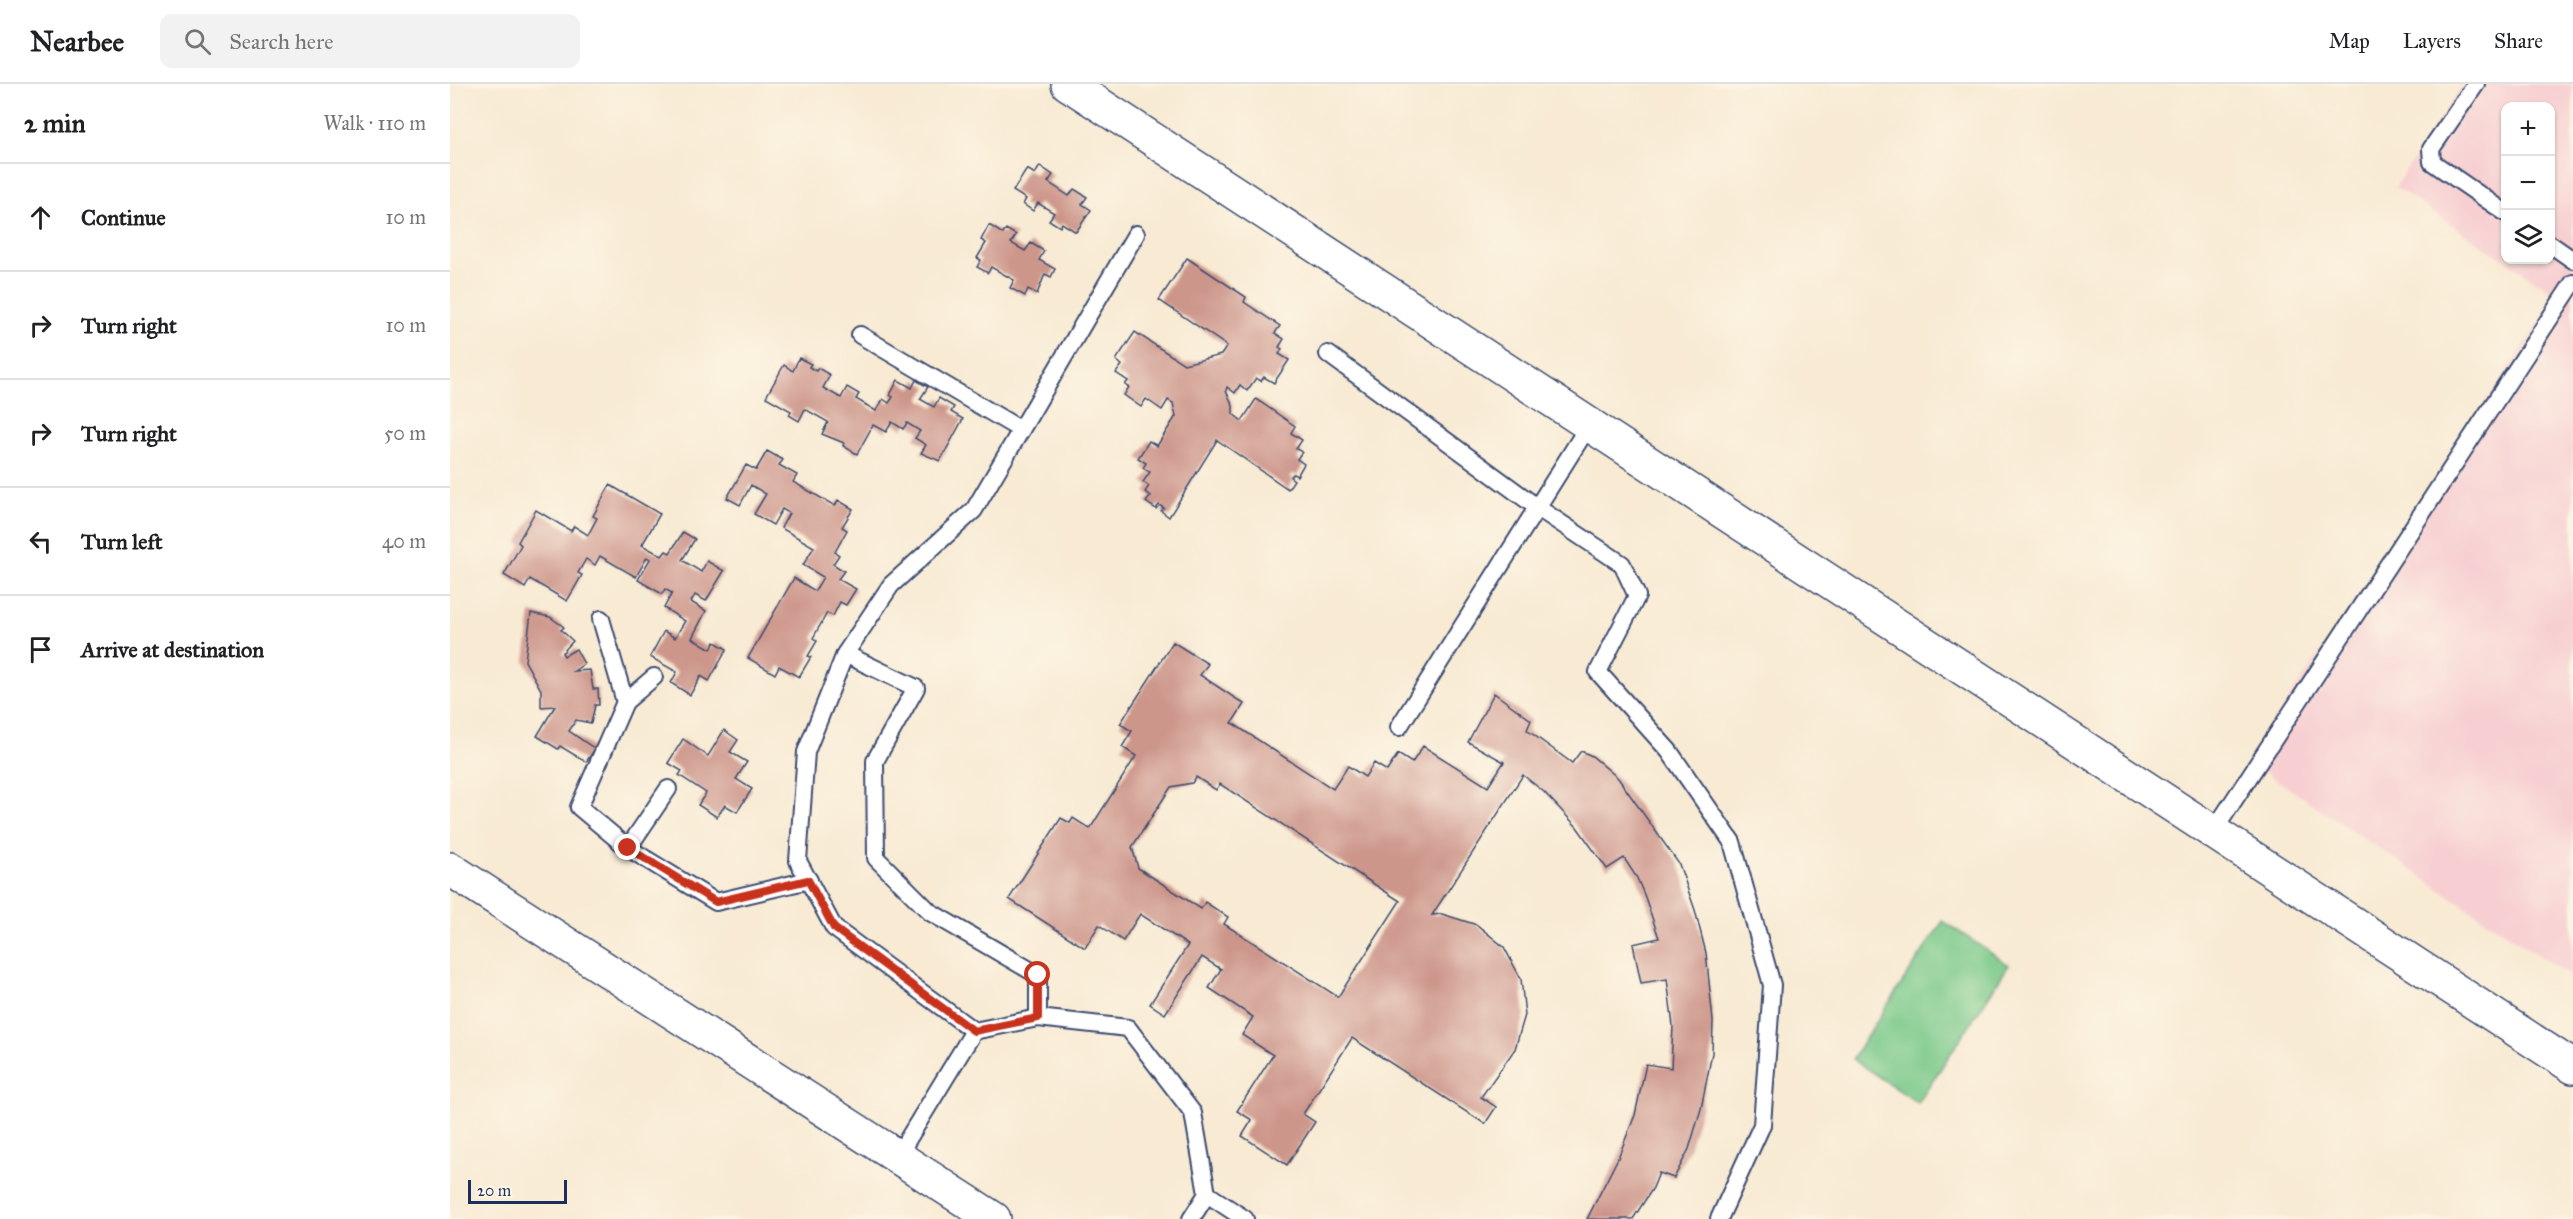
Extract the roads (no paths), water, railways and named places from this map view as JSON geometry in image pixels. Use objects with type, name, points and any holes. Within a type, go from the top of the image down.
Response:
[{"type":"street","points":[[1068,84],[2573,1067]]},
{"type":"street","points":[[450,869],[994,1219]]},
{"type":"lane","points":[[2476,84],[2430,149],[2432,162],[2501,210]]},
{"type":"lane","points":[[974,1031],[834,928],[798,861],[806,752],[845,654],[891,585],[974,510],[1136,234]]},
{"type":"lane","points":[[2555,247],[2573,260]]},
{"type":"lane","points":[[2213,832],[2573,283]]},
{"type":"lane","points":[[860,335],[1021,430]]},
{"type":"lane","points":[[1328,354],[1538,508],[1622,564],[1637,596],[1598,672],[1669,751],[1732,842],[1772,985],[1762,1125],[1719,1219]]},
{"type":"lane","points":[[1399,727],[1589,425]]},
{"type":"lane","points":[[601,619],[625,702]]},
{"type":"lane","points":[[845,654],[916,687],[875,761],[876,858],[930,912],[1038,975],[1038,1018]]},
{"type":"lane","points":[[654,677],[625,702],[579,807],[628,848],[716,902],[808,880]]},
{"type":"lane","points":[[628,848],[668,789]]},
{"type":"lane","points":[[897,1157],[974,1031],[1038,1018],[1128,1028],[1193,1113],[1207,1194],[1191,1219]]},
{"type":"lane","points":[[1207,1194],[1245,1219]]}]
